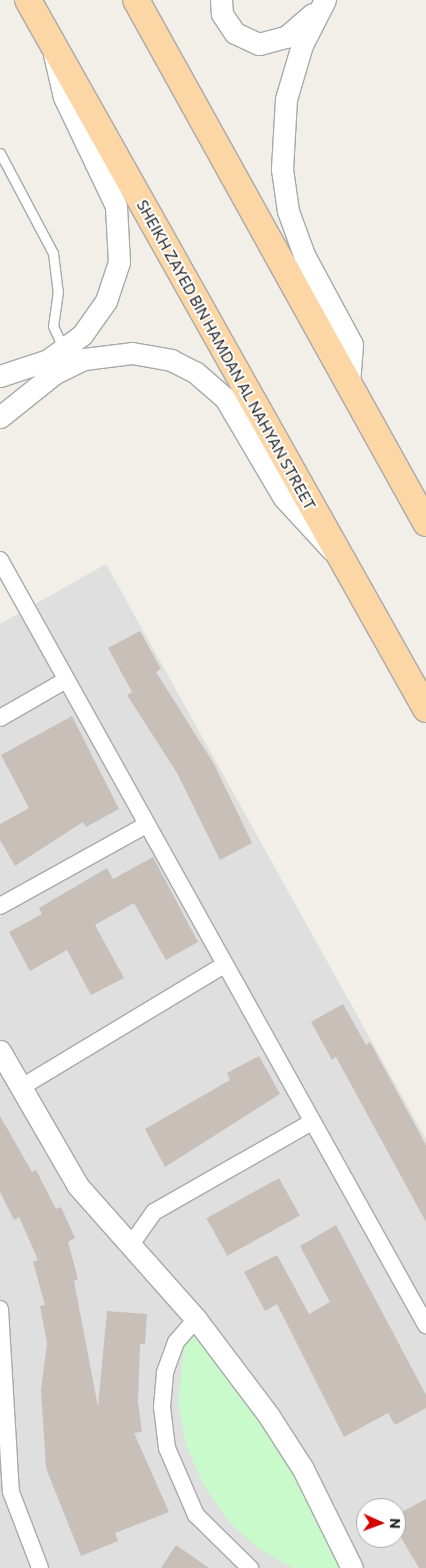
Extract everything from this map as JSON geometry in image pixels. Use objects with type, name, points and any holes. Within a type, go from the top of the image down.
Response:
[{"type":"main road","name":"SHEIKH ZAYED BIN HAMDAN AL NAHYAN STREET","points":[[28,0],[426,709]]},
{"type":"main road","points":[[136,0],[426,523]]},
{"type":"street","points":[[221,0],[222,14],[235,33],[259,44],[286,37],[324,1]]},
{"type":"street","points":[[324,1],[302,45],[286,99],[282,169],[288,211],[304,255],[352,344],[349,384]]},
{"type":"street","points":[[0,376],[42,362],[72,344],[106,302],[118,268],[121,234],[112,193],[64,97],[54,46]]},
{"type":"street","points":[[0,417],[55,373],[84,359],[124,353],[171,360],[195,372],[225,398],[284,498],[338,554]]},
{"type":"street","points":[[0,560],[426,1325]]},
{"type":"street","points":[[0,718],[66,680]]},
{"type":"street","points":[[0,906],[146,825]]},
{"type":"street","points":[[20,1088],[224,965]]},
{"type":"street","points":[[0,1051],[78,1186],[196,1319],[269,1416],[303,1469],[352,1568]]},
{"type":"street","points":[[130,1246],[154,1212],[312,1122]]},
{"type":"street","points":[[0,1309],[10,1492],[40,1568]]},
{"type":"street","points":[[196,1319],[176,1342],[165,1373],[162,1407],[167,1448],[196,1516],[250,1568]]},
{"type":"lane","points":[[0,153],[53,253],[58,291],[53,326],[59,339],[72,344]]},
{"type":"shaded area","points":[[106,564],[426,1139],[426,1568],[0,1568],[0,624]]},
{"type":"green space","points":[[201,1330],[239,1377],[343,1556],[339,1568],[293,1568],[259,1549],[230,1523],[203,1484],[186,1445],[178,1402],[184,1347],[190,1332]]},
{"type":"building","points":[[140,631],[161,669],[156,672],[214,764],[252,843],[220,860],[177,773],[127,695],[132,692],[108,648]]},
{"type":"building","points":[[72,716],[119,809],[86,827],[83,822],[15,866],[0,840],[0,824],[29,808],[1,755]]},
{"type":"building","points":[[153,857],[198,942],[166,960],[134,903],[95,925],[124,978],[91,995],[67,950],[30,971],[9,932],[42,914],[39,908],[107,868],[113,879]]},
{"type":"building","points":[[343,1004],[366,1045],[370,1042],[426,1145],[426,1222],[336,1057],[332,1060],[311,1022]]},
{"type":"building","points":[[259,1056],[280,1094],[165,1167],[145,1129],[230,1080],[227,1073]]},
{"type":"building","points":[[0,1116],[32,1172],[36,1170],[56,1209],[61,1207],[75,1238],[68,1242],[78,1279],[74,1281],[98,1407],[107,1311],[147,1314],[145,1344],[140,1344],[138,1402],[142,1432],[134,1433],[169,1512],[115,1533],[118,1541],[81,1556],[46,1468],[41,1390],[47,1343],[40,1306],[45,1305],[33,1262],[38,1260],[19,1217],[14,1220],[0,1192]]},
{"type":"building","points":[[279,1178],[300,1216],[227,1256],[206,1218]]},
{"type":"building","points":[[336,1225],[426,1395],[426,1408],[395,1425],[388,1413],[344,1437],[277,1304],[265,1311],[244,1272],[277,1255],[309,1314],[330,1302],[300,1246]]},
{"type":"building","points":[[426,1499],[426,1568],[419,1568],[406,1546],[406,1510]]},
{"type":"building","points":[[176,1545],[209,1568],[161,1568]]}]
